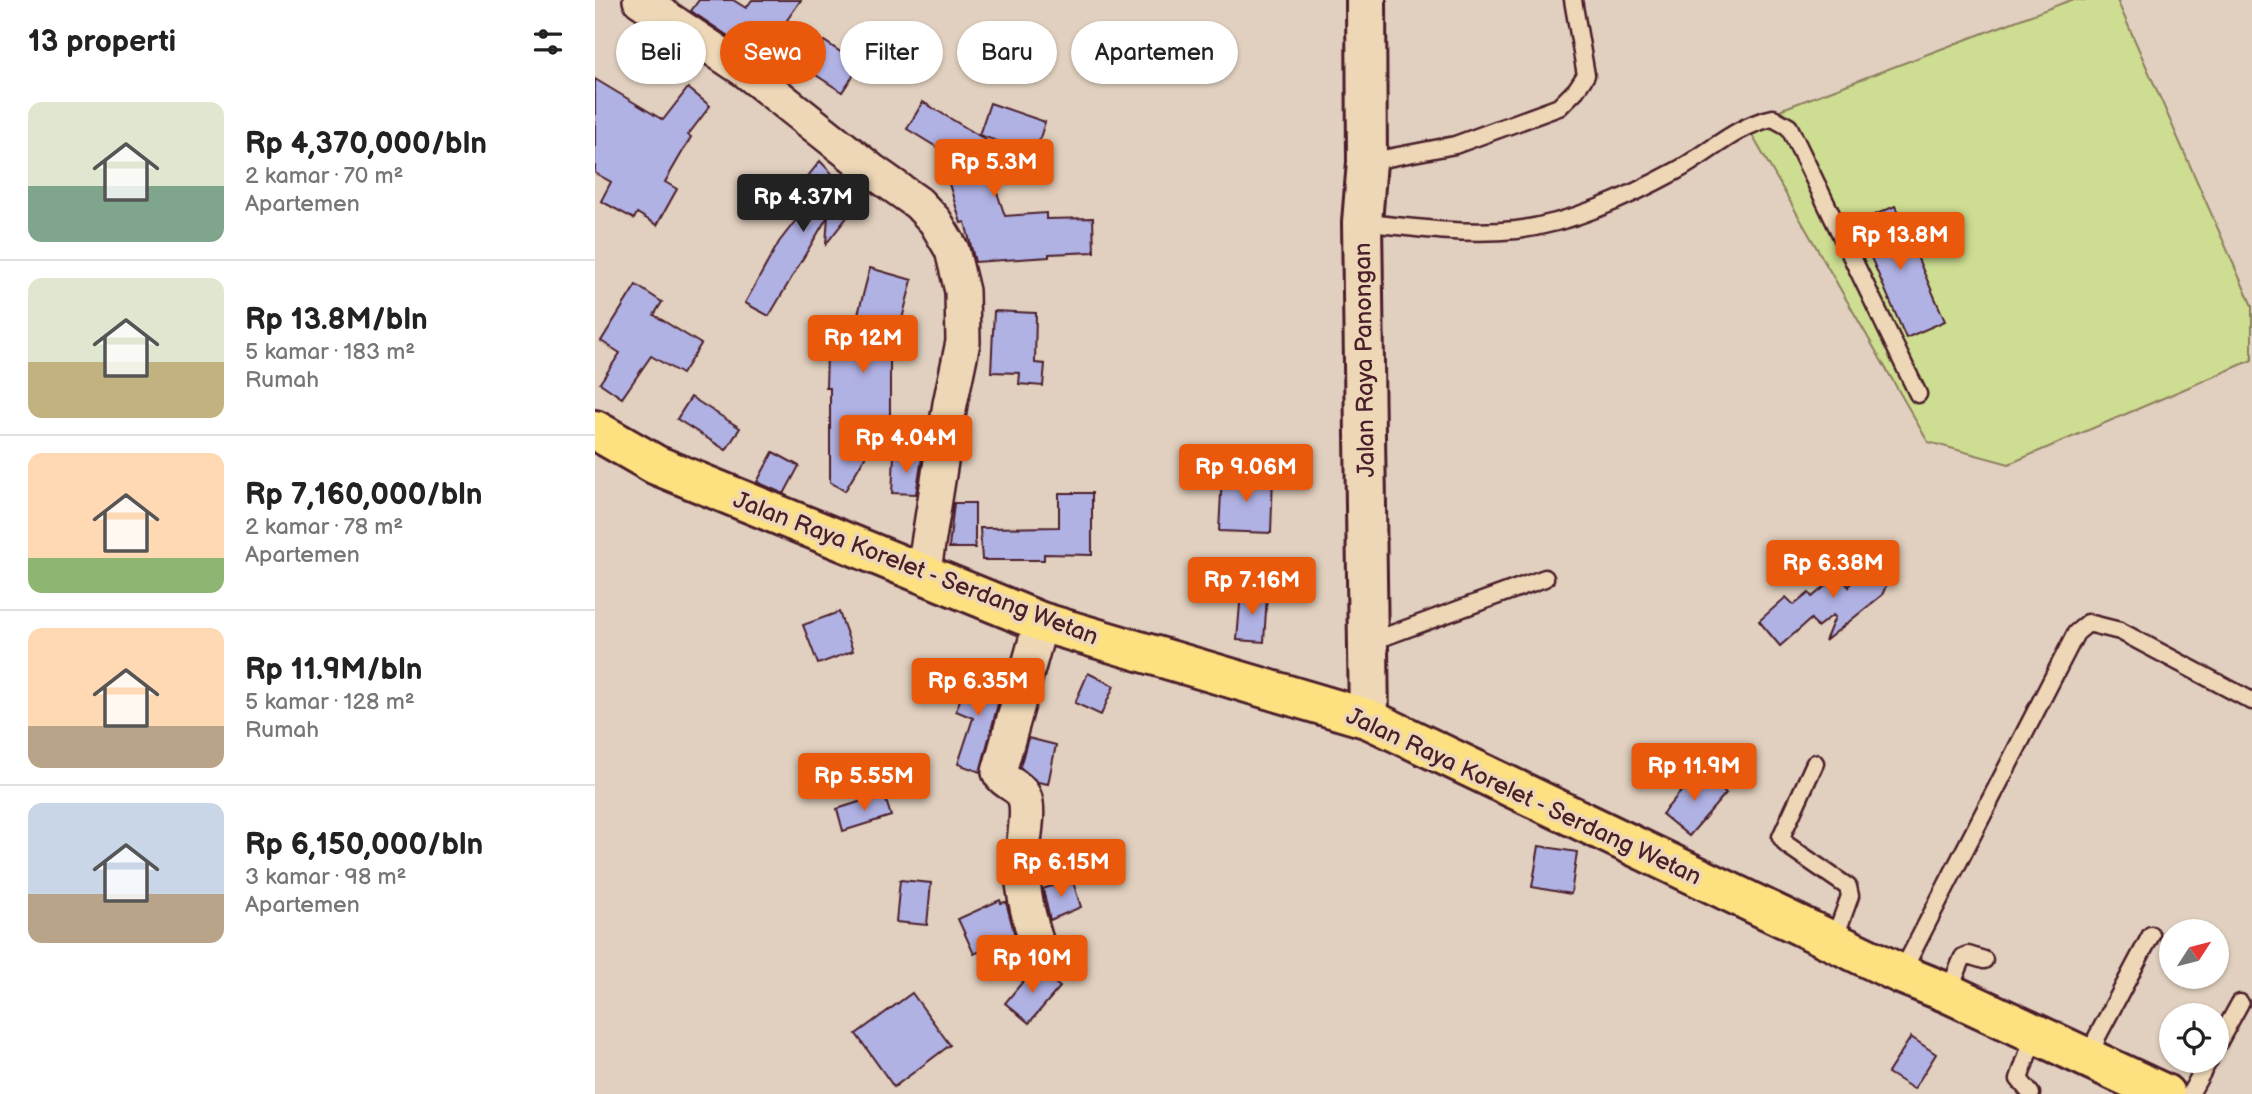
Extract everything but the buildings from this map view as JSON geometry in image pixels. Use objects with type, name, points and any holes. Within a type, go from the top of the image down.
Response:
[{"type":"main road","name":"Jalan Raya Panongan","points":[[1366,0],[1367,162],[1361,222],[1370,642],[1369,719]]},
{"type":"main road","name":"Jalan Raya Korelet - Serdang Wetan","points":[[595,430],[656,465],[1041,622],[1369,719],[1901,974],[1948,993],[2165,1094]]},
{"type":"street","points":[[640,0],[746,71],[871,170],[918,203],[935,221],[952,250],[962,291],[963,342],[950,404],[923,576]]},
{"type":"street","points":[[1039,950],[1026,909],[1021,866],[1025,799],[1015,785],[1001,778],[999,772],[1041,622]]},
{"type":"lane","points":[[1367,162],[1455,145],[1559,107],[1586,75],[1573,0]]},
{"type":"lane","points":[[1361,222],[1437,231],[1517,229],[1597,210],[1677,171],[1756,121],[1773,118],[1789,127],[1919,394]]},
{"type":"lane","points":[[1370,642],[1545,578]]},
{"type":"lane","points":[[1901,974],[2076,633],[2088,623],[2120,631],[2252,701]]},
{"type":"lane","points":[[1815,763],[1781,837],[1787,845],[1848,887],[1850,897],[1834,940]]},
{"type":"lane","points":[[2091,1059],[2097,1038],[2151,935]]},
{"type":"lane","points":[[1948,993],[1963,957],[1968,955],[1984,960]]},
{"type":"lane","points":[[2229,1023],[2240,1003]]},
{"type":"lane","points":[[2031,1094],[2019,1079],[2035,1033]]},
{"type":"lane","points":[[2190,1094],[2202,1073]]},
{"type":"green space","points":[[2071,0],[2117,0],[2252,306],[2252,360],[2009,464],[1928,442],[1745,123]]}]
